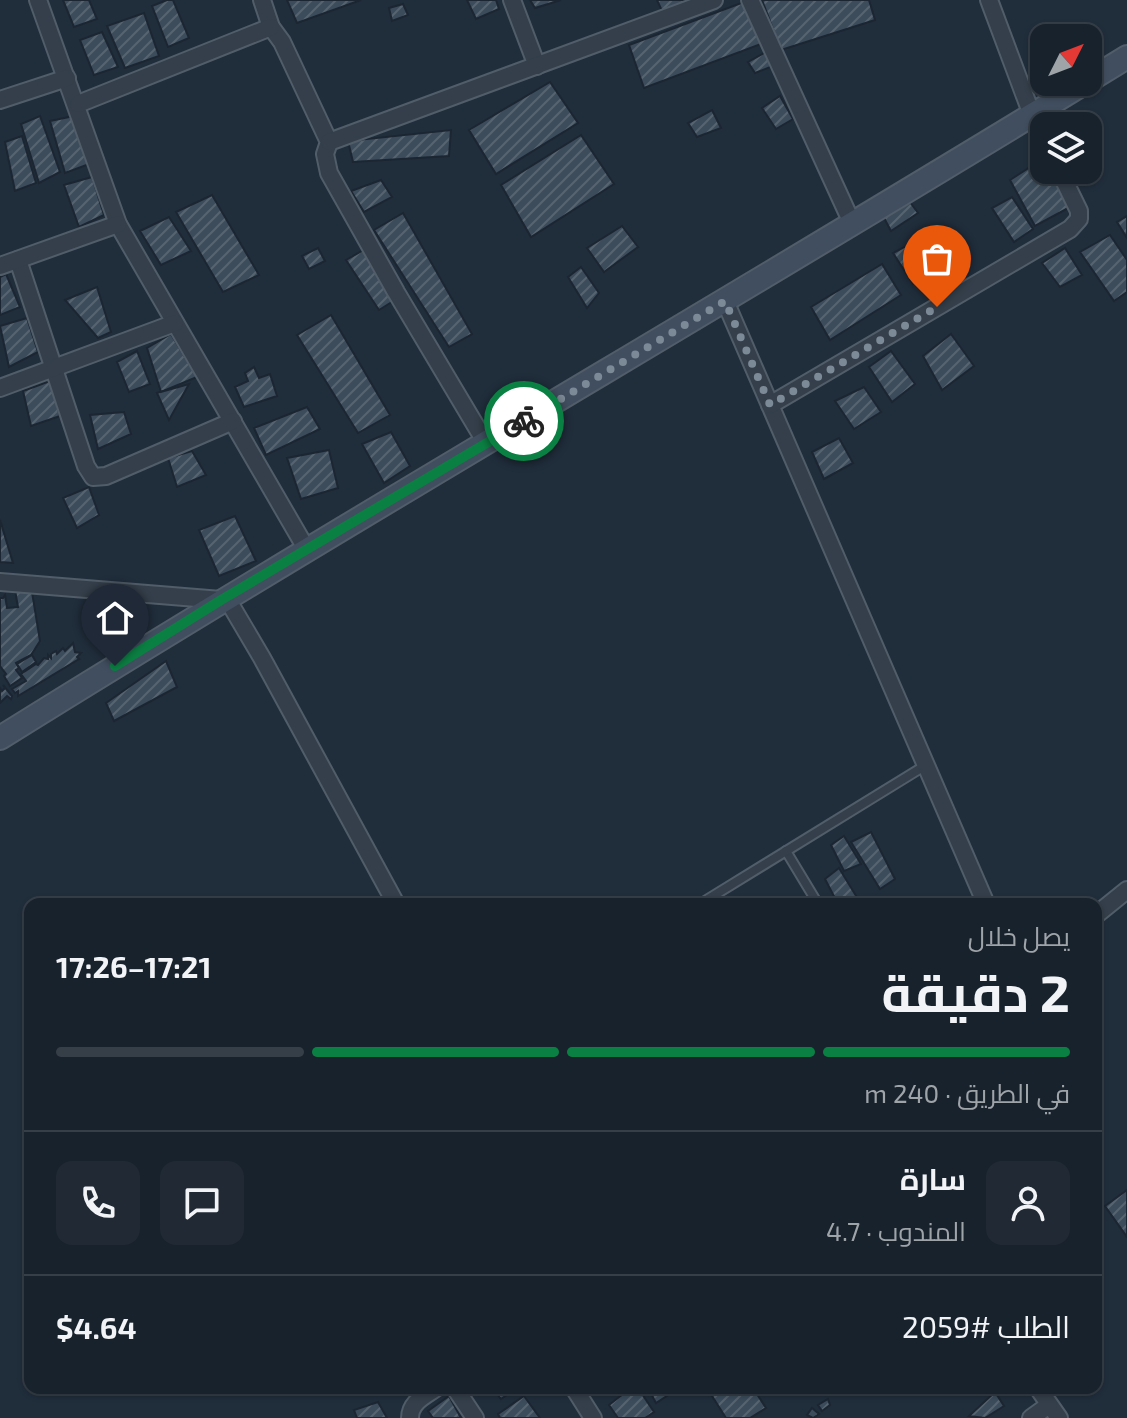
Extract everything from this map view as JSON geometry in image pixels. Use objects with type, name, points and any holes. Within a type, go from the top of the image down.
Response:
[{"type":"street","points":[[38,0],[78,104],[118,224],[307,550]]},
{"type":"street","points":[[262,0],[271,27],[282,42],[329,142],[325,154],[329,173],[486,443]]},
{"type":"street","points":[[512,0],[537,66]]},
{"type":"street","points":[[329,142],[714,0]]},
{"type":"street","points":[[750,0],[852,223]]},
{"type":"street","points":[[989,0],[1031,112]]},
{"type":"street","points":[[78,104],[271,27]]},
{"type":"street","points":[[1102,73],[1127,57]]},
{"type":"street","points":[[0,100],[67,78]]},
{"type":"street","points":[[1037,112],[1064,96]]},
{"type":"street","points":[[0,738],[223,599],[1030,116]]},
{"type":"street","points":[[770,405],[1075,224],[1079,211],[1066,184]]},
{"type":"street","points":[[0,266],[118,224]]},
{"type":"street","points":[[18,260],[86,466],[93,477],[106,476],[233,421]]},
{"type":"street","points":[[725,301],[983,898]]},
{"type":"street","points":[[0,388],[175,323]]},
{"type":"street","points":[[0,582],[223,599]]},
{"type":"street","points":[[223,599],[262,658],[393,898]]},
{"type":"street","points":[[1102,910],[1127,890]]},
{"type":"street","points":[[410,1418],[410,1410],[428,1394]]},
{"type":"street","points":[[459,1394],[475,1418]]},
{"type":"street","points":[[578,1394],[593,1418]]},
{"type":"street","points":[[1031,1418],[1054,1411],[1042,1394]]},
{"type":"lane","points":[[710,898],[926,765]]},
{"type":"lane","points":[[786,851],[814,898]]},
{"type":"building","points":[[63,0],[89,0],[97,19],[74,27]]},
{"type":"building","points":[[173,0],[189,38],[168,47],[152,6]]},
{"type":"building","points":[[287,0],[361,0],[297,23]]},
{"type":"building","points":[[467,0],[496,0],[499,9],[476,19]]},
{"type":"building","points":[[530,0],[561,0],[535,8]]},
{"type":"building","points":[[657,0],[696,0],[663,13]]},
{"type":"building","points":[[762,0],[869,0],[875,20],[781,50]]},
{"type":"building","points":[[744,2],[761,44],[644,88],[629,45]]},
{"type":"building","points":[[403,4],[408,15],[392,21],[389,8]]},
{"type":"building","points":[[144,13],[159,56],[125,68],[107,26]]},
{"type":"building","points":[[102,32],[118,67],[94,75],[80,40]]},
{"type":"building","points":[[766,52],[773,66],[755,73],[748,62]]},
{"type":"building","points":[[550,82],[578,123],[496,174],[469,130]]},
{"type":"building","points":[[780,96],[793,119],[776,129],[762,108]]},
{"type":"building","points":[[712,110],[721,128],[697,137],[688,123]]},
{"type":"building","points":[[40,116],[60,172],[39,183],[21,124]]},
{"type":"building","points":[[74,116],[92,163],[65,173],[50,121]]},
{"type":"building","points":[[451,130],[449,156],[353,162],[348,141]]},
{"type":"building","points":[[581,135],[614,184],[531,237],[501,185]]},
{"type":"building","points":[[22,136],[36,183],[15,191],[5,142]]},
{"type":"building","points":[[1030,167],[1030,184],[1060,184],[1072,206],[1035,226],[1010,180]]},
{"type":"building","points":[[92,177],[104,215],[79,227],[64,185]]},
{"type":"building","points":[[381,180],[392,197],[364,212],[351,191]]},
{"type":"building","points":[[212,195],[259,275],[223,292],[176,212]]},
{"type":"building","points":[[1012,197],[1033,229],[1014,242],[992,208]]},
{"type":"building","points":[[907,198],[918,213],[891,231],[882,214]]},
{"type":"building","points":[[403,213],[472,334],[449,347],[374,230]]},
{"type":"building","points":[[1127,216],[1127,238],[1117,222]]},
{"type":"building","points":[[169,217],[191,251],[161,265],[140,231]]},
{"type":"building","points":[[622,226],[638,247],[604,272],[587,248]]},
{"type":"building","points":[[1110,235],[1127,260],[1127,292],[1114,301],[1080,252]]},
{"type":"building","points":[[917,240],[936,270],[913,284],[893,253]]},
{"type":"building","points":[[318,248],[325,261],[309,269],[302,256]]},
{"type":"building","points":[[367,248],[395,300],[379,310],[346,260]]},
{"type":"building","points":[[1065,248],[1082,275],[1060,287],[1042,263]]},
{"type":"building","points":[[882,264],[901,295],[830,340],[811,307]]},
{"type":"building","points":[[581,267],[599,293],[587,308],[568,277]]},
{"type":"building","points":[[6,274],[20,307],[0,315],[0,277]]},
{"type":"building","points":[[97,287],[111,332],[98,338],[65,300]]},
{"type":"building","points":[[331,315],[390,415],[358,433],[297,335]]},
{"type":"building","points":[[27,318],[38,352],[9,367],[0,326]]},
{"type":"building","points":[[171,334],[197,377],[161,392],[147,348]]},
{"type":"building","points":[[951,334],[974,366],[942,390],[923,356]]},
{"type":"building","points":[[137,351],[150,384],[129,392],[117,362]]},
{"type":"building","points":[[891,351],[915,384],[892,402],[869,367]]},
{"type":"building","points":[[254,367],[259,378],[270,374],[277,396],[244,407],[235,387],[248,381],[245,373]]},
{"type":"building","points":[[50,381],[60,416],[31,426],[23,391]]},
{"type":"building","points":[[189,384],[169,420],[157,393]]},
{"type":"building","points":[[864,387],[881,412],[854,429],[835,401]]},
{"type":"building","points":[[307,407],[320,429],[266,455],[254,428]]},
{"type":"building","points":[[124,412],[131,434],[98,449],[90,415]]},
{"type":"building","points":[[391,432],[410,466],[384,483],[362,444]]},
{"type":"building","points":[[839,438],[853,463],[824,479],[812,452]]},
{"type":"building","points":[[329,450],[338,488],[301,499],[287,458]]},
{"type":"building","points":[[192,451],[206,475],[177,487],[168,458]]},
{"type":"building","points":[[89,487],[99,515],[77,528],[63,498]]},
{"type":"building","points":[[235,516],[256,561],[219,576],[199,530]]},
{"type":"building","points":[[0,520],[13,563],[0,562]]},
{"type":"building","points":[[15,590],[32,592],[40,641],[31,655],[16,663],[19,668],[16,670],[22,678],[10,686],[0,666],[0,598],[5,595],[7,608],[18,607]]},
{"type":"building","points":[[73,643],[75,652],[81,653],[77,657],[79,659],[18,696],[18,691],[15,693],[12,689],[26,681],[21,674],[44,658],[48,659],[48,655],[51,658],[56,651],[57,654],[63,648],[65,651]]},
{"type":"building","points":[[32,655],[36,662],[22,672],[17,664]]},
{"type":"building","points":[[166,661],[177,687],[114,721],[106,703]]},
{"type":"building","points":[[3,685],[12,696],[11,699],[7,696],[0,703],[0,688],[2,691],[5,688]]},
{"type":"building","points":[[871,832],[895,879],[880,889],[851,842]]},
{"type":"building","points":[[844,836],[861,864],[844,871],[831,845]]},
{"type":"building","points":[[839,868],[857,898],[835,898],[825,879]]},
{"type":"building","points":[[1127,1190],[1127,1237],[1105,1206]]},
{"type":"building","points":[[623,1394],[642,1394],[654,1412],[645,1418],[618,1418],[609,1405]]},
{"type":"building","points":[[651,1394],[670,1394],[656,1403]]},
{"type":"building","points":[[711,1394],[757,1394],[766,1408],[750,1418],[726,1418]]},
{"type":"building","points":[[993,1394],[996,1394],[1004,1406],[985,1418],[969,1416]]},
{"type":"building","points":[[449,1396],[461,1418],[433,1418],[428,1411]]},
{"type":"building","points":[[524,1396],[540,1418],[500,1418],[498,1414]]},
{"type":"building","points":[[828,1399],[830,1405],[822,1411],[818,1405]]},
{"type":"building","points":[[378,1402],[387,1418],[357,1418],[354,1410]]},
{"type":"building","points":[[812,1408],[819,1414],[813,1418],[807,1415]]},
{"type":"way so far","points":[[524,421],[725,301],[770,405],[937,307]]},
{"type":"route","points":[[115,666],[524,421]]}]
